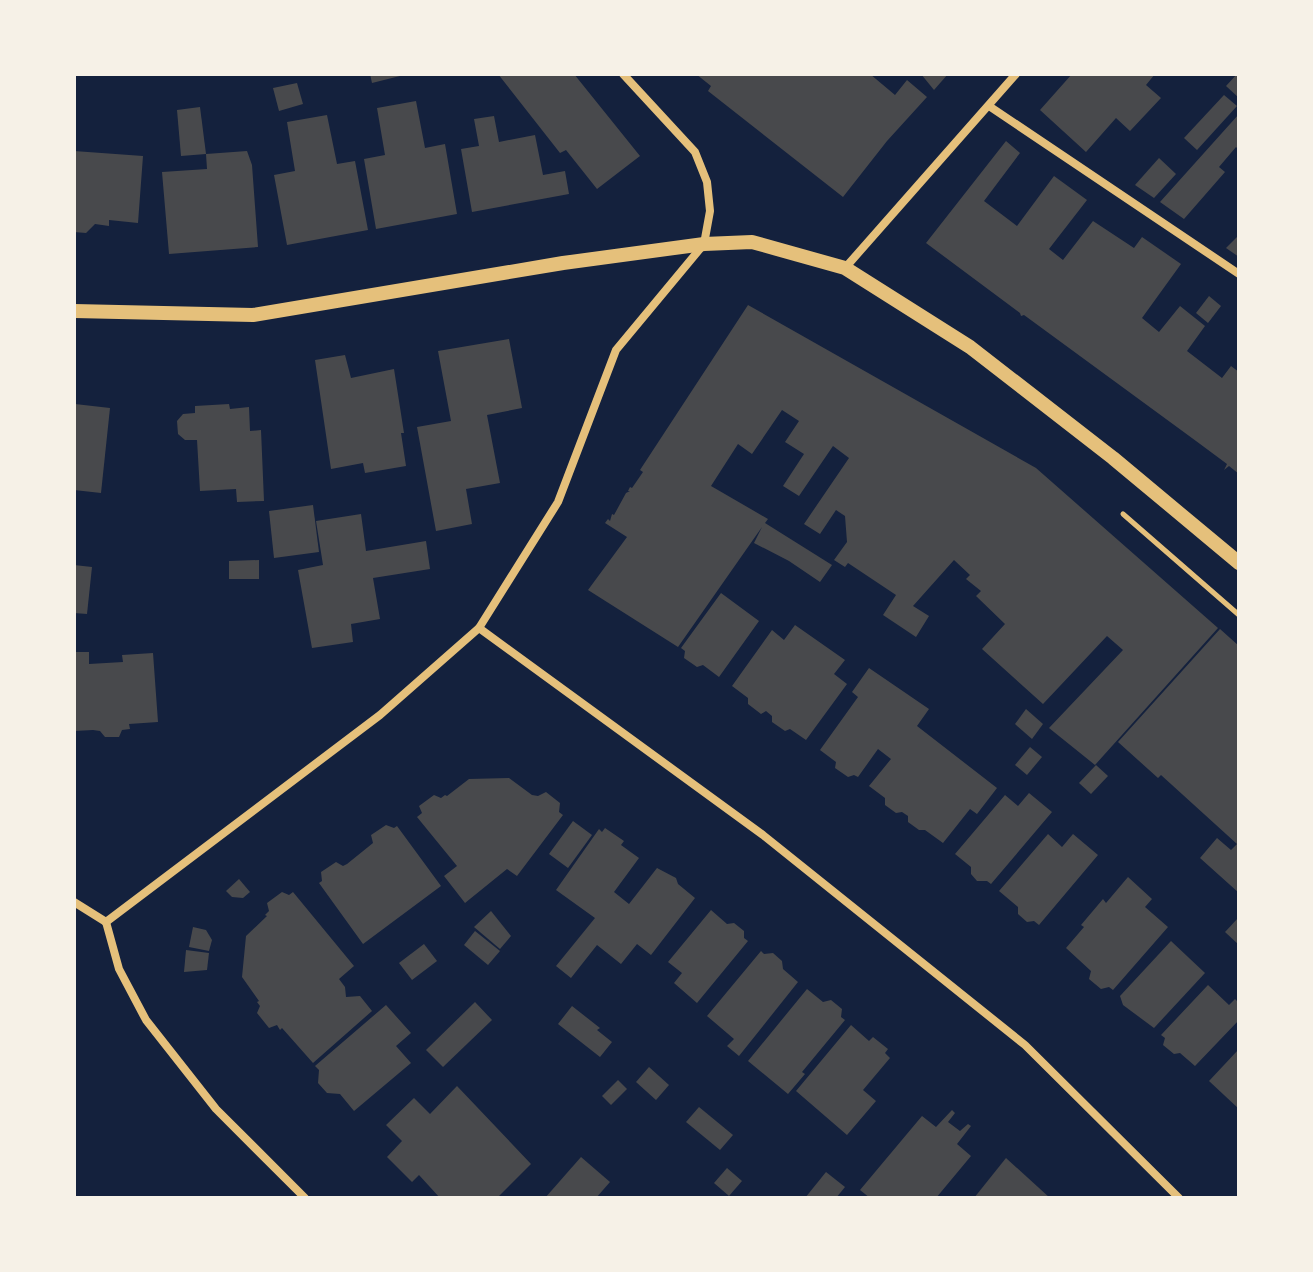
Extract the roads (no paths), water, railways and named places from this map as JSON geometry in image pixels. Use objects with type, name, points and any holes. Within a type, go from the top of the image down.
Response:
[{"type":"street","points":[[106,922],[380,715],[479,628],[558,502],[616,350],[704,244],[710,211],[707,182],[695,152],[623,74]]},
{"type":"street","points":[[845,268],[1016,74]]},
{"type":"street","points":[[989,106],[1239,274]]},
{"type":"street","points":[[74,311],[253,315],[563,263],[704,244],[752,242],[845,268],[970,347],[1113,458],[1239,563]]},
{"type":"street","points":[[479,628],[763,835],[1025,1045],[1179,1198]]},
{"type":"street","points":[[74,902],[106,922],[119,969],[146,1020],[216,1109],[305,1198]]}]
